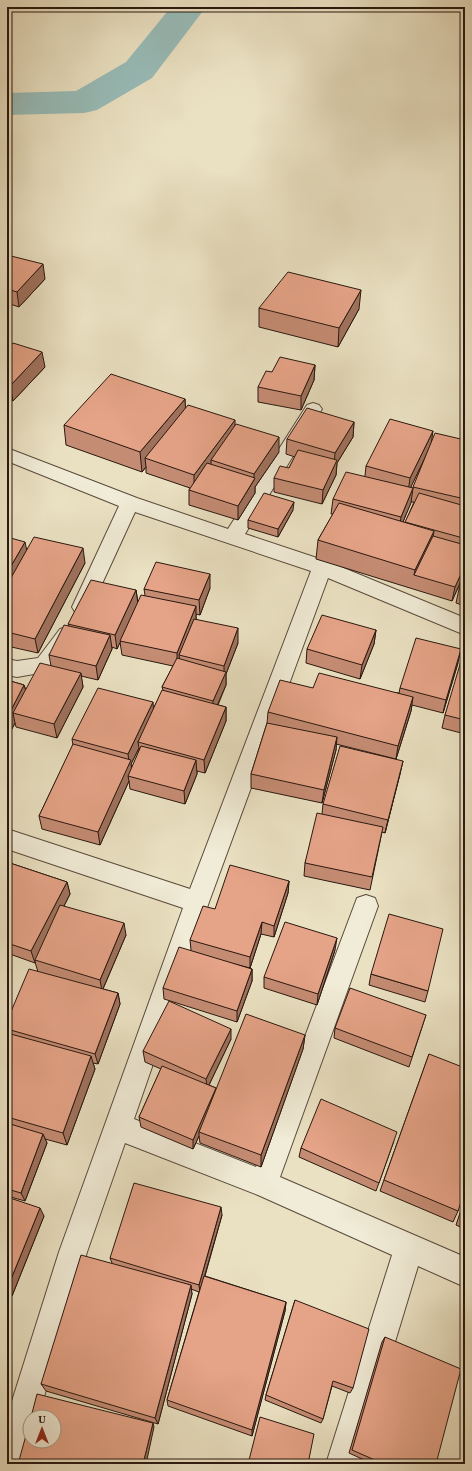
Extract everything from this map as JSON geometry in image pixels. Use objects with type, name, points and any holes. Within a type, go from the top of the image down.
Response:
[{"type":"street","points":[[233,537],[313,409]]},
{"type":"street","points":[[7,454],[130,503],[322,567],[465,627]]},
{"type":"street","points":[[7,667],[17,669],[44,665],[54,654],[73,625],[130,503]]},
{"type":"street","points":[[8,1464],[73,1252],[197,902],[322,567]]},
{"type":"street","points":[[7,839],[197,902]]},
{"type":"street","points":[[264,1184],[366,906]]},
{"type":"street","points":[[118,1126],[264,1184],[465,1272]]},
{"type":"street","points":[[342,1464],[409,1248]]},
{"type":"building","points":[[7,255],[43,264],[17,292],[7,289]]},
{"type":"building","points":[[288,272],[361,290],[339,328],[259,308]]},
{"type":"building","points":[[13,343],[42,352],[10,386],[7,385],[7,350]]},
{"type":"building","points":[[280,357],[315,365],[301,396],[258,387],[266,371],[272,372]]},
{"type":"building","points":[[111,374],[185,399],[140,452],[64,425]]},
{"type":"building","points":[[188,405],[235,420],[194,475],[145,458]]},
{"type":"building","points":[[307,408],[354,422],[335,453],[287,439]]},
{"type":"building","points":[[390,419],[433,431],[410,478],[366,466]]},
{"type":"building","points":[[236,424],[279,437],[254,474],[211,460]]},
{"type":"building","points":[[435,433],[465,440],[465,499],[413,487]]},
{"type":"building","points":[[298,450],[337,460],[323,490],[274,478],[280,466],[289,468]]},
{"type":"building","points":[[207,463],[255,478],[238,506],[189,490]]},
{"type":"building","points":[[346,472],[413,488],[401,517],[333,499]]},
{"type":"building","points":[[264,493],[294,502],[278,529],[248,520]]},
{"type":"building","points":[[419,493],[465,506],[465,535],[463,538],[405,522]]},
{"type":"building","points":[[339,503],[434,531],[415,570],[318,540]]},
{"type":"building","points":[[433,536],[465,545],[465,565],[455,587],[414,575]]},
{"type":"building","points":[[7,537],[25,542],[7,573]]},
{"type":"building","points":[[34,537],[83,548],[35,639],[7,632],[7,585]]},
{"type":"building","points":[[156,562],[210,574],[199,600],[144,589]]},
{"type":"building","points":[[465,575],[465,590],[459,589]]},
{"type":"building","points":[[91,580],[136,590],[115,635],[68,624]]},
{"type":"building","points":[[141,595],[196,606],[177,653],[120,641]]},
{"type":"building","points":[[322,615],[376,630],[362,665],[307,649]]},
{"type":"building","points":[[194,619],[238,628],[224,666],[179,655]]},
{"type":"building","points":[[64,625],[110,635],[96,666],[49,655]]},
{"type":"building","points":[[416,638],[461,649],[446,700],[400,688]]},
{"type":"building","points":[[177,658],[226,672],[213,701],[162,687]]},
{"type":"building","points":[[461,661],[465,662],[465,720],[445,715]]},
{"type":"building","points":[[40,663],[81,673],[54,724],[13,713]]},
{"type":"building","points":[[319,673],[413,697],[398,746],[268,712],[280,680],[313,688]]},
{"type":"building","points":[[7,680],[24,685],[7,718]]},
{"type":"building","points":[[98,688],[153,702],[128,754],[72,739]]},
{"type":"building","points":[[162,690],[226,707],[204,760],[138,742]]},
{"type":"building","points":[[267,723],[337,737],[324,790],[251,774]]},
{"type":"building","points":[[73,744],[131,760],[98,832],[39,816]]},
{"type":"building","points":[[141,746],[196,760],[184,791],[128,776]]},
{"type":"building","points":[[340,746],[403,761],[388,820],[323,804]]},
{"type":"building","points":[[317,813],[383,827],[372,877],[305,863]]},
{"type":"building","points":[[7,862],[67,882],[31,951],[7,943]]},
{"type":"building","points":[[230,865],[289,881],[274,926],[262,922],[250,957],[190,940],[203,906],[215,909]]},
{"type":"building","points":[[60,905],[124,923],[100,980],[35,960]]},
{"type":"building","points":[[389,914],[443,929],[428,991],[371,974]]},
{"type":"building","points":[[285,922],[337,938],[318,994],[264,977]]},
{"type":"building","points":[[179,947],[252,969],[237,1011],[163,988]]},
{"type":"building","points":[[29,969],[118,993],[95,1054],[7,1029],[7,1021]]},
{"type":"building","points":[[350,988],[426,1015],[412,1057],[335,1028]]},
{"type":"building","points":[[169,1001],[231,1029],[206,1079],[143,1051]]},
{"type":"building","points":[[246,1014],[305,1035],[261,1155],[199,1132]]},
{"type":"building","points":[[7,1033],[91,1056],[63,1133],[7,1117]]},
{"type":"building","points":[[429,1054],[465,1068],[465,1190],[458,1211],[384,1180]]},
{"type":"building","points":[[162,1066],[216,1088],[193,1140],[139,1117]]},
{"type":"building","points":[[321,1099],[397,1132],[379,1183],[301,1148]]},
{"type":"building","points":[[7,1123],[43,1134],[21,1193],[7,1189]]},
{"type":"building","points":[[134,1183],[221,1207],[199,1285],[110,1258]]},
{"type":"building","points":[[7,1197],[40,1208],[7,1289]]},
{"type":"building","points":[[465,1205],[465,1217],[462,1215]]},
{"type":"building","points":[[81,1255],[191,1285],[155,1418],[41,1384]]},
{"type":"building","points":[[204,1276],[286,1302],[252,1430],[167,1400]]},
{"type":"building","points":[[295,1300],[369,1329],[353,1388],[333,1381],[323,1419],[266,1395]]},
{"type":"building","points":[[385,1337],[461,1369],[436,1464],[384,1464],[352,1450]]},
{"type":"building","points":[[37,1394],[153,1423],[143,1464],[18,1464],[22,1449],[62,1449],[62,1409],[33,1409]]},
{"type":"building","points":[[260,1417],[314,1434],[308,1464],[248,1464]]},
{"type":"waterway","points":[[7,104],[84,102],[139,70],[189,7]]}]
